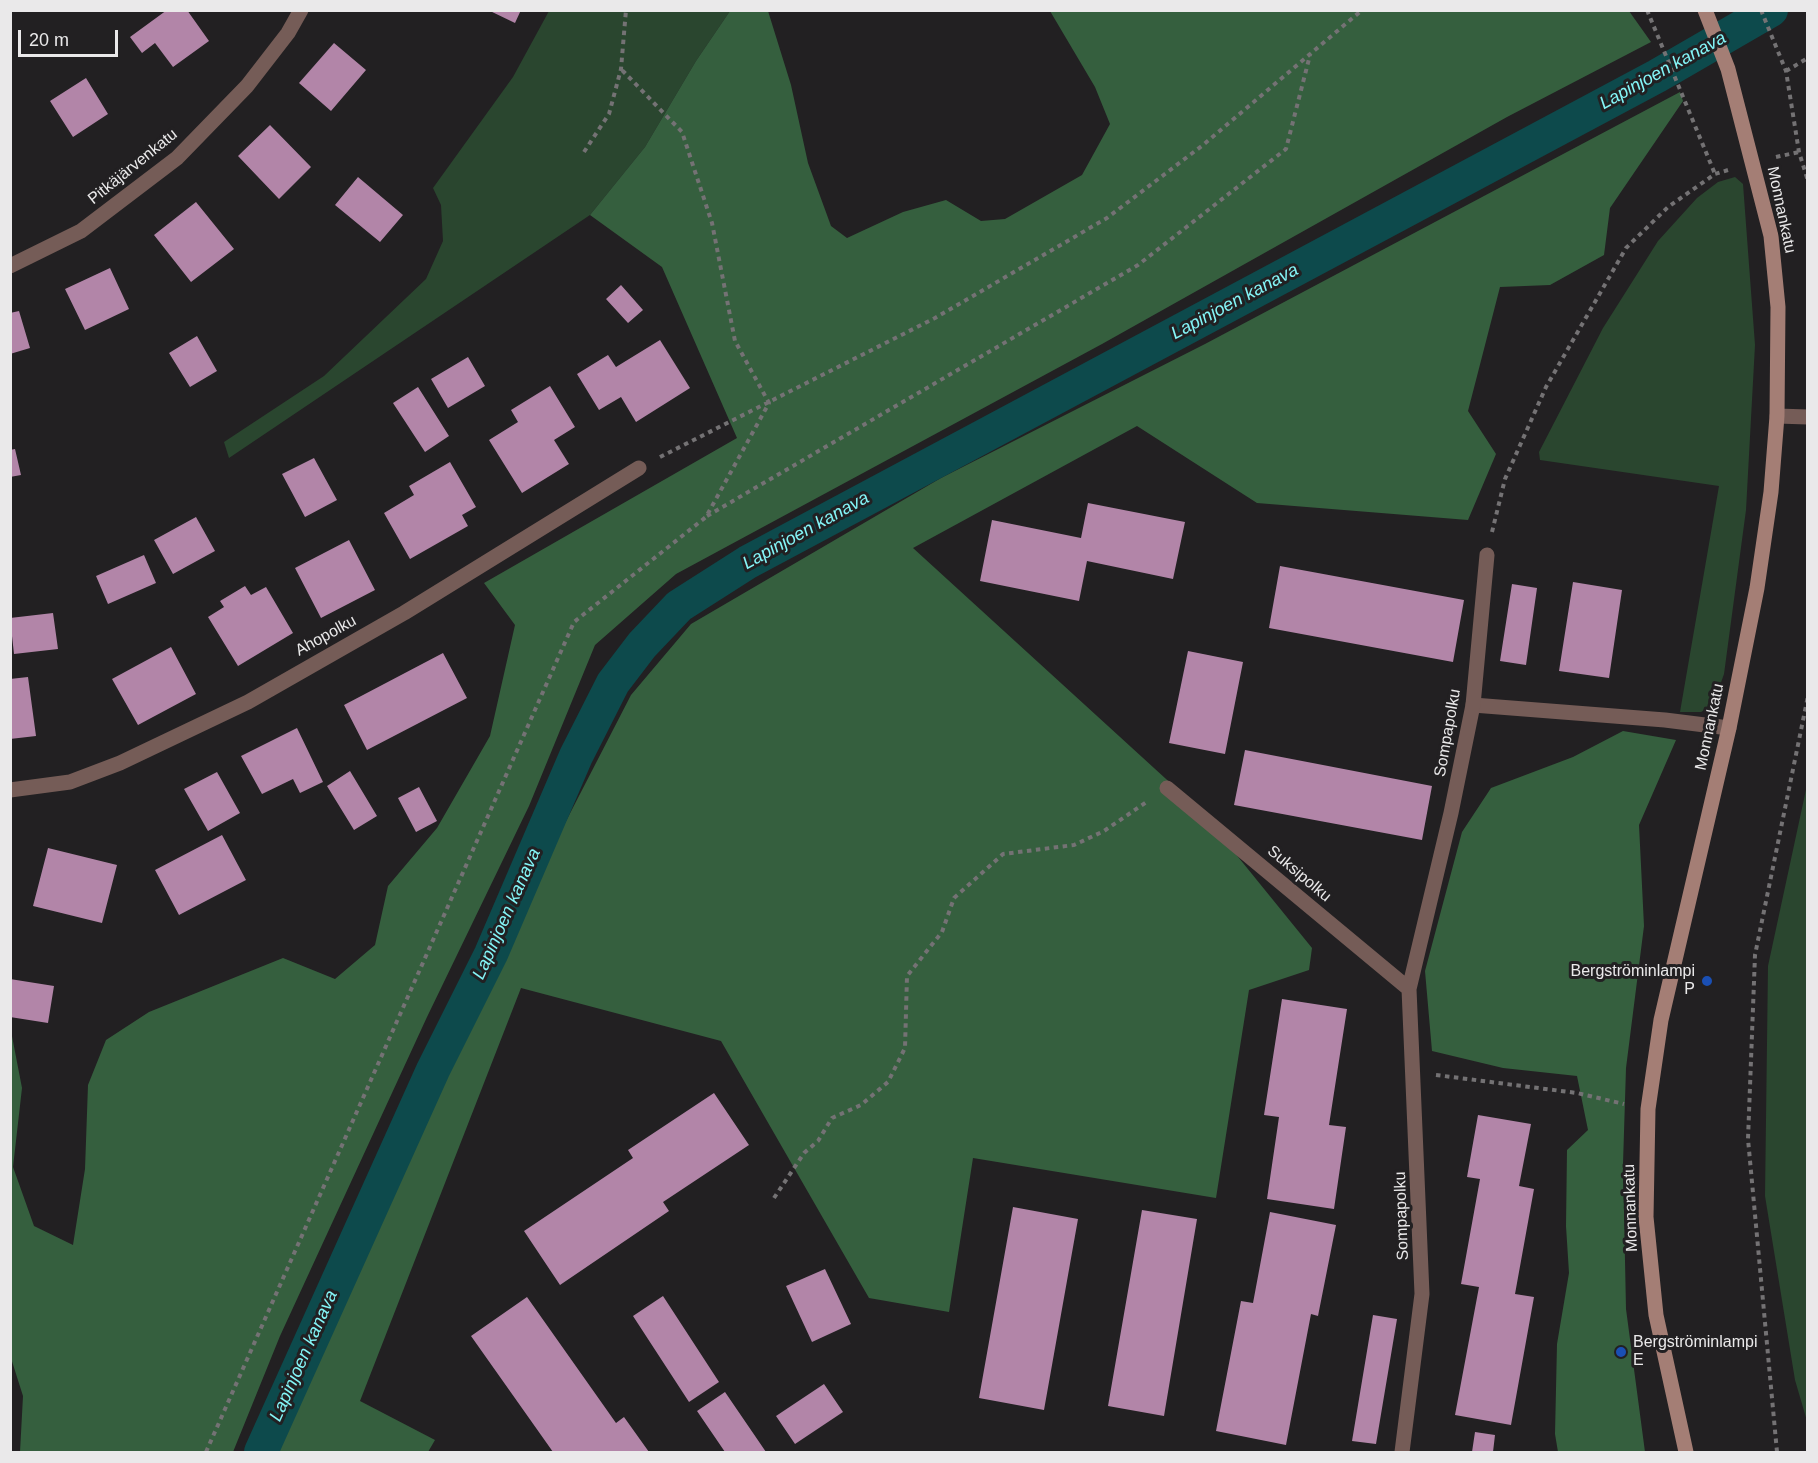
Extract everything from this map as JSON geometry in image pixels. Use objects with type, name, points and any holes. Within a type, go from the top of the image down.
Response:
[{"type":"main road","name":"Monnankatu","points":[[1686,1452],[1656,1315],[1646,1217],[1648,1109],[1661,1020],[1729,728],[1757,588],[1771,492],[1777,416],[1778,307],[1771,236],[1728,69],[1705,10]]},
{"type":"street","name":"Pitkäjärvenkatu","points":[[10,267],[81,231],[177,159],[247,86],[288,33],[301,10]]},
{"type":"street","points":[[1777,416],[1808,417]]},
{"type":"street","name":"Ahopolku","points":[[10,790],[70,782],[120,763],[248,702],[404,614],[639,468]]},
{"type":"street","name":"Sompapolku","points":[[1402,1452],[1422,1294],[1409,989],[1451,813],[1473,705],[1487,555]]},
{"type":"street","points":[[1473,705],[1665,720],[1729,728]]},
{"type":"street","name":"Suksipolku","points":[[1167,788],[1409,989]]},
{"type":"path","points":[[584,152],[609,114],[621,69],[626,10]]},
{"type":"path","points":[[639,468],[934,318],[1107,218],[1203,145],[1362,10]]},
{"type":"path","points":[[1647,10],[1715,174]]},
{"type":"path","points":[[1761,10],[1786,70],[1799,152],[1808,181]]},
{"type":"path","points":[[206,1452],[574,622],[706,517],[1138,265],[1286,149],[1311,54]]},
{"type":"path","points":[[1786,70],[1808,58]]},
{"type":"path","points":[[621,69],[682,132],[712,223],[735,341],[769,403]]},
{"type":"path","points":[[1487,555],[1505,479],[1546,387],[1626,248],[1668,207],[1715,174],[1799,152]]},
{"type":"path","points":[[706,517],[769,403]]},
{"type":"path","points":[[1777,1452],[1748,1139],[1755,955],[1808,696]]},
{"type":"path","points":[[774,1198],[804,1153],[818,1141],[832,1118],[861,1105],[888,1082],[905,1048],[907,976],[942,932],[954,898],[1003,854],[1074,845],[1104,831],[1167,788]]},
{"type":"path","points":[[1414,1072],[1577,1093],[1648,1109]]},
{"type":"green space","points":[[549,11],[730,11],[696,61],[645,147],[590,215],[229,458],[224,442],[324,376],[426,279],[443,241],[441,205],[433,188],[513,77]]},
{"type":"green space","points":[[730,11],[768,11],[791,85],[808,163],[831,226],[847,238],[903,212],[946,200],[981,221],[1005,219],[1082,175],[1110,124],[1095,87],[1050,11],[1629,11],[1651,42],[1507,117],[1102,344],[676,574],[595,645],[529,806],[427,1017],[280,1336],[233,1452],[20,1452],[23,1396],[10,1355],[11,1031],[22,1088],[13,1167],[34,1226],[73,1245],[85,1169],[88,1085],[106,1040],[149,1012],[283,958],[335,979],[375,945],[388,886],[437,828],[490,736],[515,625],[484,583],[737,438],[662,267],[590,215],[645,147],[696,61]]},
{"type":"green space","points":[[1680,92],[1683,101],[1610,208],[1604,255],[1550,285],[1500,287],[1468,411],[1496,454],[1468,520],[1257,503],[1137,426],[913,548],[1200,810],[1312,948],[1309,970],[1249,990],[1216,1198],[973,1158],[949,1312],[869,1298],[721,1041],[521,988],[360,1401],[435,1440],[428,1452],[279,1452],[304,1391],[547,858],[631,695],[691,624],[941,478],[1205,344]]},
{"type":"green space","points":[[1735,177],[1743,184],[1755,345],[1746,510],[1724,674],[1713,705],[1701,712],[1680,712],[1719,486],[1540,460],[1539,452],[1603,328],[1658,241],[1697,198],[1718,182]]},
{"type":"green space","points":[[1623,731],[1676,740],[1639,825],[1644,926],[1626,1068],[1623,1164],[1626,1309],[1645,1452],[1558,1452],[1555,1434],[1557,1344],[1569,1273],[1566,1226],[1567,1150],[1588,1130],[1577,1076],[1503,1068],[1432,1051],[1425,971],[1462,832],[1491,788],[1573,757]]},
{"type":"green space","points":[[1807,785],[1807,1421],[1795,1380],[1765,1196],[1768,966]]},
{"type":"building","points":[[167,10],[187,10],[209,41],[173,67],[155,43],[142,53],[130,37]]},
{"type":"building","points":[[488,10],[521,10],[515,23]]},
{"type":"building","points":[[334,43],[366,70],[331,111],[299,83]]},
{"type":"building","points":[[86,78],[108,114],[73,137],[50,101]]},
{"type":"building","points":[[270,125],[311,167],[279,199],[238,156]]},
{"type":"building","points":[[358,177],[403,215],[380,242],[335,205]]},
{"type":"building","points":[[196,202],[234,249],[191,282],[154,235]]},
{"type":"building","points":[[110,268],[129,309],[85,330],[65,289]]},
{"type":"building","points":[[621,285],[643,310],[628,323],[606,299]]},
{"type":"building","points":[[19,311],[30,348],[10,354],[10,313]]},
{"type":"building","points":[[197,336],[217,371],[190,387],[169,353]]},
{"type":"building","points":[[660,340],[690,388],[636,422],[621,397],[599,410],[577,374],[608,355],[616,367]]},
{"type":"building","points":[[468,357],[485,386],[448,408],[431,379]]},
{"type":"building","points":[[550,386],[575,427],[554,440],[569,464],[522,493],[489,440],[518,422],[511,410]]},
{"type":"building","points":[[418,387],[449,436],[425,452],[393,403]]},
{"type":"building","points":[[15,449],[21,475],[10,477],[10,450]]},
{"type":"building","points":[[314,458],[337,500],[305,517],[282,474]]},
{"type":"building","points":[[450,462],[476,507],[462,515],[468,526],[410,559],[384,513],[414,495],[409,486]]},
{"type":"building","points":[[1088,503],[1185,522],[1173,579],[1087,561],[1079,601],[980,581],[992,520],[1081,538]]},
{"type":"building","points":[[196,517],[215,551],[173,574],[154,540]]},
{"type":"building","points":[[349,540],[375,590],[321,618],[295,568]]},
{"type":"building","points":[[144,555],[156,583],[108,604],[96,576]]},
{"type":"building","points":[[1280,566],[1464,600],[1453,662],[1269,628]]},
{"type":"building","points":[[1573,582],[1622,590],[1609,678],[1559,671]]},
{"type":"building","points":[[1512,584],[1537,588],[1526,665],[1500,661]]},
{"type":"building","points":[[245,586],[251,595],[266,587],[293,633],[238,666],[208,617],[224,607],[220,601]]},
{"type":"building","points":[[53,613],[58,649],[14,654],[10,618]]},
{"type":"building","points":[[171,647],[196,694],[138,725],[112,679]]},
{"type":"building","points":[[1188,651],[1243,662],[1225,754],[1169,743]]},
{"type":"building","points":[[443,653],[467,698],[367,750],[344,705]]},
{"type":"building","points":[[28,677],[36,736],[10,739],[10,679]]},
{"type":"building","points":[[297,728],[323,782],[300,793],[293,779],[262,794],[241,756]]},
{"type":"building","points":[[1245,750],[1432,786],[1422,840],[1234,805]]},
{"type":"building","points":[[350,771],[377,816],[354,830],[327,786]]},
{"type":"building","points":[[217,772],[240,813],[208,831],[184,789]]},
{"type":"building","points":[[419,787],[437,821],[416,832],[398,798]]},
{"type":"building","points":[[222,835],[246,880],[179,915],[155,870]]},
{"type":"building","points":[[48,848],[117,865],[102,923],[33,906]]},
{"type":"building","points":[[10,979],[54,986],[48,1023],[10,1017]]},
{"type":"building","points":[[1282,999],[1347,1009],[1329,1125],[1346,1127],[1334,1209],[1267,1199],[1279,1117],[1264,1115]]},
{"type":"building","points":[[714,1093],[749,1145],[663,1202],[669,1211],[560,1285],[524,1231],[633,1158],[628,1150]]},
{"type":"building","points":[[1478,1115],[1531,1124],[1519,1186],[1534,1189],[1515,1294],[1534,1297],[1511,1425],[1455,1415],[1479,1287],[1461,1284],[1480,1179],[1467,1177]]},
{"type":"building","points":[[1013,1207],[1078,1219],[1044,1410],[979,1398]]},
{"type":"building","points":[[1142,1210],[1197,1219],[1164,1416],[1108,1406]]},
{"type":"building","points":[[1270,1212],[1336,1225],[1318,1316],[1311,1314],[1286,1445],[1216,1431],[1241,1301],[1253,1303]]},
{"type":"building","points":[[825,1269],[851,1324],[812,1342],[786,1286]]},
{"type":"building","points":[[663,1296],[719,1382],[689,1402],[633,1316]]},
{"type":"building","points":[[527,1297],[616,1423],[624,1417],[649,1452],[553,1452],[471,1336]]},
{"type":"building","points":[[1373,1315],[1397,1319],[1376,1444],[1352,1441]]},
{"type":"building","points":[[824,1384],[843,1412],[795,1444],[776,1416]]},
{"type":"building","points":[[725,1392],[766,1452],[725,1452],[697,1411]]},
{"type":"building","points":[[1475,1432],[1495,1435],[1493,1452],[1472,1452]]},
{"type":"waterway","name":"Lapinjoen kanava","points":[[261,1452],[433,1070],[491,954],[576,756],[613,683],[642,645],[679,606],[748,562],[1657,76],[1771,10]]},
{"type":"place","name":"Bergströminlampi P","points":[[1707,981]]},
{"type":"place","name":"Bergströminlampi E","points":[[1621,1352]]}]
